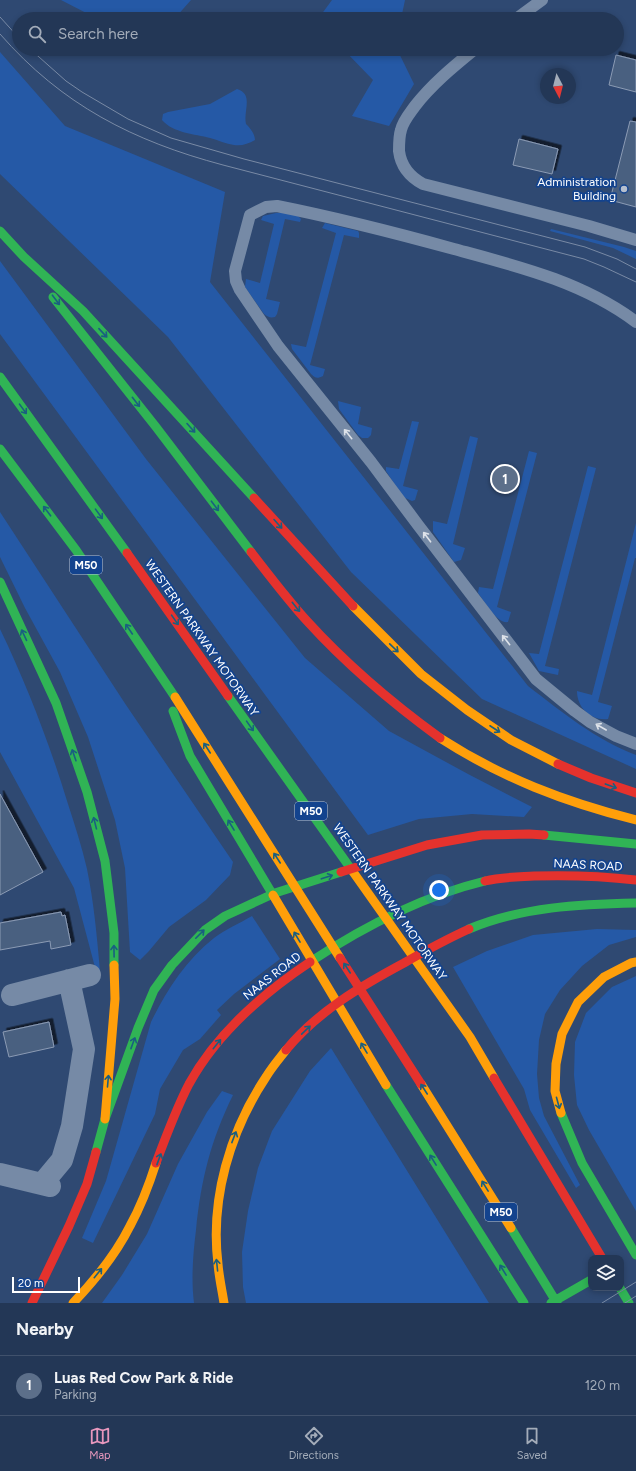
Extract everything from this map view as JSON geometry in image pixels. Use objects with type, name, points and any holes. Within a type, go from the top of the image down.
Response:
[{"type":"main road","points":[[0,232],[24,258],[83,311],[366,620],[421,674],[467,710],[511,740],[552,762],[597,781],[636,793]]},
{"type":"main road","points":[[24,258],[71,321],[170,445],[239,538],[306,620],[342,657],[380,691],[416,720],[455,748],[493,769],[561,798],[636,820]]},
{"type":"main road","name":"WESTERN PARKWAY MOTORWAY","points":[[0,377],[122,546],[470,1037],[600,1255]]},
{"type":"main road","name":"M50","points":[[0,449],[76,550],[167,685],[445,1122],[557,1303]]},
{"type":"main road","points":[[0,582],[56,703],[87,792],[104,861],[114,933],[115,999],[105,1119]]},
{"type":"main road","points":[[167,685],[176,721],[190,756],[384,1082],[524,1303]]},
{"type":"main road","points":[[32,1303],[87,1184],[105,1119],[138,1028],[154,990],[172,965],[190,944],[205,930],[225,916],[275,893],[427,845],[482,835],[530,834],[636,844]]},
{"type":"main road","name":"NAAS ROAD","points":[[73,1303],[113,1254],[128,1232],[139,1210],[176,1112],[190,1083],[206,1057],[225,1034],[253,1005],[288,976],[324,952],[402,910],[468,885],[496,879],[554,874],[585,875],[636,880]]},
{"type":"main road","points":[[224,1303],[218,1274],[216,1226],[218,1200],[225,1163],[233,1138],[245,1111],[260,1084],[289,1047],[320,1017],[350,994],[380,975],[433,947],[482,924],[525,912],[559,906],[636,903]]},
{"type":"main road","points":[[636,962],[630,963],[604,977],[578,1002],[562,1034],[556,1064],[555,1091],[563,1120],[582,1163],[636,1255]]},
{"type":"main road","points":[[626,1258],[636,1252]]},
{"type":"main road","points":[[551,1303],[588,1282]]},
{"type":"main road","points":[[622,1291],[629,1303]]},
{"type":"street","points":[[12,995],[90,975]]},
{"type":"street","points":[[0,1174],[46,1185],[62,1160],[72,1126],[84,1049],[69,980]]},
{"type":"lane","points":[[526,12],[542,0]]},
{"type":"lane","points":[[466,56],[440,77],[424,94],[400,130],[400,159],[413,179],[423,184],[589,226],[636,240]]},
{"type":"lane","points":[[636,322],[605,302],[576,288],[521,267],[380,230],[277,206],[266,207],[250,215],[235,271],[236,281],[240,290],[278,346],[371,462],[418,526],[536,679],[590,722],[616,736],[636,744]]},
{"type":"shaded area","points":[[61,0],[191,0],[180,12],[84,12]]},
{"type":"shaded area","points":[[332,0],[405,0],[402,12],[323,12]]},
{"type":"shaded area","points":[[0,52],[65,126],[225,192],[210,282],[528,686],[607,742],[636,755],[636,769],[482,699],[351,572],[168,337],[0,174]]},
{"type":"shaded area","points":[[350,56],[400,56],[414,84],[389,126],[352,116],[373,80]]},
{"type":"shaded area","points":[[237,89],[242,91],[247,99],[246,124],[251,129],[255,138],[255,140],[250,143],[240,145],[228,144],[172,128],[162,120],[163,114],[210,104]]},
{"type":"shaded area","points":[[276,213],[293,214],[301,219],[300,222],[285,219],[266,299],[280,302],[275,317],[268,317],[264,314],[245,287],[246,279],[260,283],[274,224],[261,220],[263,216]]},
{"type":"shaded area","points":[[325,223],[358,231],[359,238],[344,235],[310,365],[325,369],[323,376],[318,378],[311,374],[292,349],[291,344],[306,347],[336,233],[322,228]]},
{"type":"shaded area","points":[[551,229],[636,251],[636,259],[613,248],[550,231]]},
{"type":"shaded area","points":[[0,261],[146,459],[305,658],[389,731],[532,807],[524,817],[472,814],[419,819],[368,835],[0,334]]},
{"type":"shaded area","points":[[338,401],[361,407],[358,424],[372,428],[371,435],[368,438],[362,438],[358,435],[339,409]]},
{"type":"shaded area","points":[[412,421],[419,422],[403,486],[418,490],[415,500],[412,501],[403,497],[386,471],[386,467],[399,469]]},
{"type":"shaded area","points":[[470,436],[478,438],[453,544],[465,548],[461,560],[454,562],[433,532],[433,521],[447,524]]},
{"type":"shaded area","points":[[529,451],[537,453],[497,607],[511,612],[508,622],[504,622],[492,612],[478,593],[479,587],[493,589]]},
{"type":"shaded area","points":[[588,466],[596,468],[545,666],[559,669],[558,675],[539,671],[529,653],[539,654]]},
{"type":"shaded area","points":[[0,512],[126,705],[233,862],[230,875],[206,900],[169,927],[140,960],[130,952],[125,868],[115,820],[88,737],[60,672],[25,608],[0,557]]},
{"type":"shaded area","points":[[636,523],[636,558],[598,702],[612,706],[608,719],[596,718],[591,716],[582,708],[579,703],[577,691],[592,695]]},
{"type":"shaded area","points":[[0,629],[29,693],[46,737],[81,845],[92,894],[100,971],[96,971],[74,888],[0,752]]},
{"type":"shaded area","points":[[252,916],[280,959],[234,994],[217,1010],[221,1015],[200,1039],[183,1050],[160,1089],[155,1114],[93,1243],[82,1238],[106,1181],[151,1022],[157,1010],[170,988],[194,956],[214,938]]},
{"type":"shaded area","points":[[597,929],[636,930],[636,937],[609,945],[582,966],[560,990],[545,1014],[539,1040],[537,1074],[539,1098],[544,1116],[580,1185],[576,1188],[530,1110],[524,1089],[453,967],[487,951],[533,935]]},
{"type":"shaded area","points":[[636,976],[636,1211],[589,1130],[577,1105],[574,1075],[575,1042],[586,1013],[612,987]]},
{"type":"shaded area","points":[[331,1048],[489,1303],[246,1303],[243,1287],[242,1252],[248,1211],[258,1168],[272,1131],[310,1071]]},
{"type":"shaded area","points":[[222,1091],[233,1095],[213,1144],[204,1177],[198,1211],[193,1257],[194,1303],[102,1303],[122,1275],[147,1234],[178,1164],[207,1112]]},
{"type":"building","points":[[616,56],[636,60],[636,92],[609,85]]},
{"type":"building","points":[[630,121],[636,122],[636,207],[610,200]]},
{"type":"building","points":[[519,139],[558,149],[552,174],[513,165]]},
{"type":"building","points":[[0,794],[43,872],[0,895]]},
{"type":"building","points":[[61,912],[62,916],[65,915],[71,945],[51,949],[50,941],[0,950],[0,923]]},
{"type":"building","points":[[49,1022],[54,1047],[9,1057],[3,1032]]},
{"type":"tram line","points":[[0,17],[12,30]]},
{"type":"tram line","points":[[0,34],[12,46]]},
{"type":"tram line","points":[[21,56],[48,81],[74,100],[129,132],[159,144],[223,165],[584,259],[636,282]]},
{"type":"tram line","points":[[38,56],[66,81],[82,92],[128,119],[171,138],[244,159],[585,247],[617,259],[636,269]]},
{"type":"tram line","points":[[602,1303],[636,1282]]},
{"type":"tram line","points":[[625,1303],[636,1296]]},
{"type":"traffic: fast","points":[[0,231],[24,257],[83,311],[254,498]]},
{"type":"traffic: fast","points":[[53,297],[156,427],[251,552]]},
{"type":"traffic: fast","points":[[0,377],[127,553]]},
{"type":"traffic: fast","points":[[0,449],[76,550],[175,697]]},
{"type":"traffic: fast","points":[[0,582],[56,703],[87,792],[105,861],[114,933],[114,965]]},
{"type":"traffic: fast","points":[[228,696],[351,869]]},
{"type":"traffic: fast","points":[[173,711],[190,756],[273,895]]},
{"type":"traffic: fast","points":[[544,835],[636,844]]},
{"type":"traffic: fast","points":[[96,1152],[105,1119],[138,1028],[154,990],[172,965],[205,930],[225,916],[275,893],[341,872]]},
{"type":"traffic: fast","points":[[310,962],[330,949],[394,914],[439,895],[485,881]]},
{"type":"traffic: fast","points":[[469,929],[530,911],[594,904],[636,903]]},
{"type":"traffic: fast","points":[[386,1085],[524,1303]]},
{"type":"traffic: fast","points":[[561,1113],[582,1163],[636,1255]]},
{"type":"traffic: fast","points":[[511,1228],[557,1303]]},
{"type":"traffic: fast","points":[[551,1303],[588,1282]]},
{"type":"traffic: fast","points":[[622,1291],[629,1303]]},
{"type":"traffic: slow","points":[[353,606],[421,674],[467,710],[511,740],[558,764]]},
{"type":"traffic: slow","points":[[175,697],[340,958]]},
{"type":"traffic: slow","points":[[440,738],[511,777],[559,797],[636,820]]},
{"type":"traffic: slow","points":[[351,869],[470,1037],[494,1078]]},
{"type":"traffic: slow","points":[[273,895],[386,1085]]},
{"type":"traffic: slow","points":[[561,1113],[555,1091],[556,1064],[562,1034],[578,1002],[604,977],[631,963],[636,962]]},
{"type":"traffic: slow","points":[[105,1119],[115,999],[114,965]]},
{"type":"traffic: slow","points":[[224,1303],[218,1269],[216,1240],[220,1191],[226,1166],[242,1120],[253,1098],[286,1050]]},
{"type":"traffic: slow","points":[[421,1084],[511,1228]]},
{"type":"traffic: slow","points":[[73,1303],[118,1247],[141,1203],[156,1163]]},
{"type":"traffic: jam","points":[[254,498],[353,606]]},
{"type":"traffic: jam","points":[[251,552],[300,613],[338,653],[387,697],[440,738]]},
{"type":"traffic: jam","points":[[127,553],[228,696]]},
{"type":"traffic: jam","points":[[558,764],[591,778],[636,793]]},
{"type":"traffic: jam","points":[[341,872],[427,845],[482,835],[544,835]]},
{"type":"traffic: jam","points":[[485,881],[509,877],[547,876],[598,877],[636,880]]},
{"type":"traffic: jam","points":[[286,1050],[311,1024],[340,1001],[388,972],[469,929]]},
{"type":"traffic: jam","points":[[340,958],[421,1084]]},
{"type":"traffic: jam","points":[[156,1163],[184,1093],[200,1065],[213,1048],[227,1031],[258,1001],[292,974],[310,962]]},
{"type":"traffic: jam","points":[[494,1078],[600,1255]]},
{"type":"traffic: jam","points":[[32,1303],[69,1226],[87,1184],[96,1152]]},
{"type":"place","name":"Administration Building","points":[[624,189]]},
{"type":"place","name":"Luas Red Cow Park & Ride","points":[[505,479]]}]
